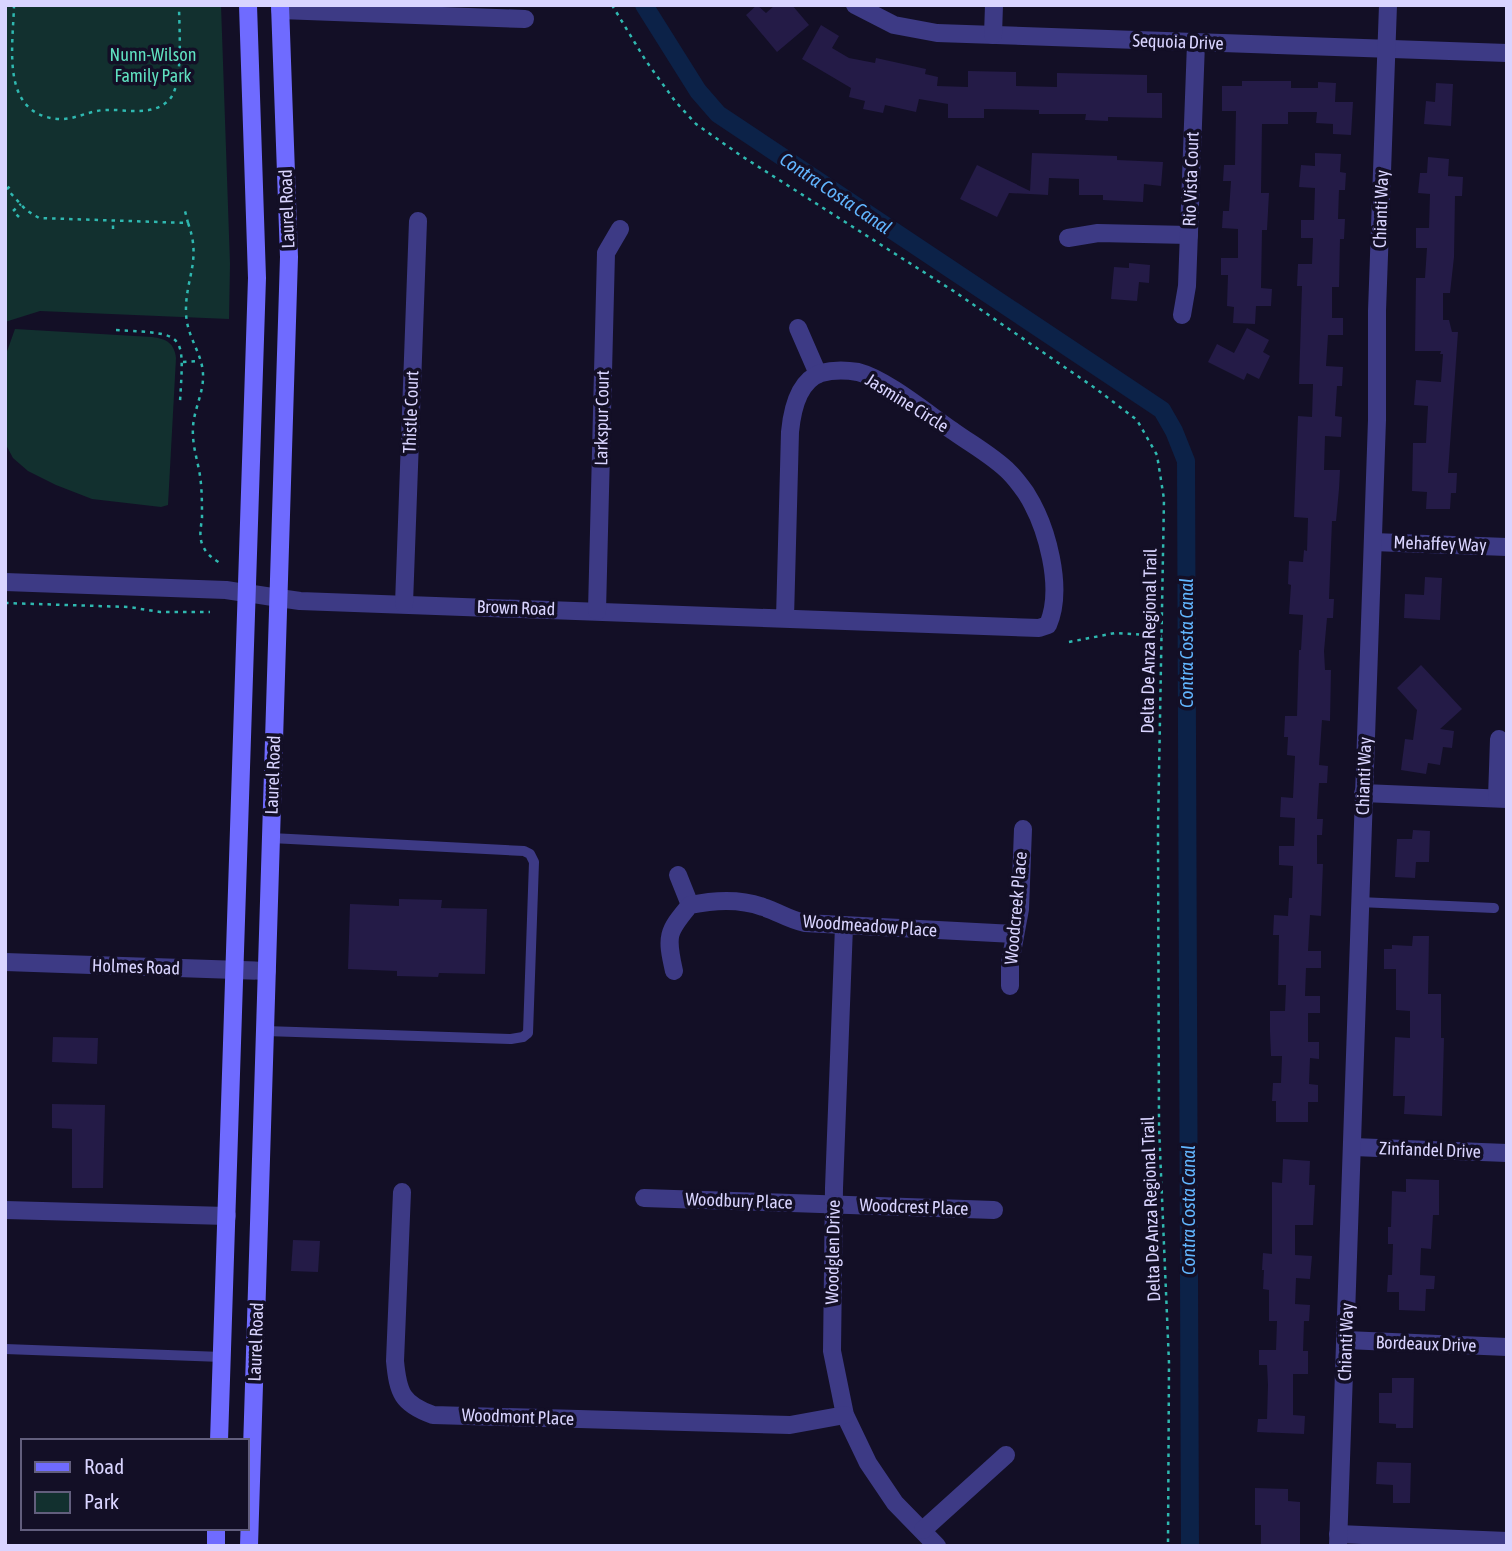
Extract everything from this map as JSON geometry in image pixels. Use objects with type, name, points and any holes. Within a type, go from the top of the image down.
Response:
[{"type":"main road","name":"Laurel Road","points":[[219,1439],[257,278],[248,5]]},
{"type":"main road","name":"Laurel Road","points":[[249,1546],[289,257],[280,8]]},
{"type":"street","name":"Sequoia Drive","points":[[855,5],[876,18],[916,31],[1507,53]]},
{"type":"street","points":[[993,35],[995,5]]},
{"type":"street","name":"Chianti Way","points":[[1338,1540],[1377,420],[1377,311],[1388,5]]},
{"type":"street","points":[[280,8],[525,19]]},
{"type":"street","name":"Rio Vista Court","points":[[1181,315],[1187,286],[1196,43]]},
{"type":"street","name":"Thistle Court","points":[[404,604],[418,221]]},
{"type":"street","name":"Larkspur Court","points":[[597,611],[606,253],[620,229]]},
{"type":"street","points":[[1068,238],[1098,233],[1189,235]]},
{"type":"street","points":[[785,618],[792,409],[802,390],[818,374],[798,328]]},
{"type":"street","name":"Jasmine Circle","points":[[818,374],[836,370],[859,373],[883,384],[983,452],[1017,481],[1040,518],[1051,554],[1053,614],[1048,625],[1028,629]]},
{"type":"street","name":"Mehaffey Way","points":[[1373,542],[1507,547]]},
{"type":"street","name":"Brown Road","points":[[5,582],[219,590],[300,601],[1028,629]]},
{"type":"street","points":[[1363,793],[1502,798],[1499,739]]},
{"type":"street","name":"Woodcreek Place","points":[[1010,986],[1010,964],[1020,909],[1023,829]]},
{"type":"street","points":[[674,971],[669,948],[672,926],[690,905],[678,875]]},
{"type":"street","name":"Woodmeadow Place","points":[[690,905],[716,900],[751,903],[787,919],[844,926],[1014,934]]},
{"type":"street","name":"Woodglen Drive","points":[[844,926],[834,1204],[832,1351],[845,1415],[868,1463],[895,1503],[937,1546]]},
{"type":"street","name":"Holmes Road","points":[[5,962],[267,971]]},
{"type":"street","name":"Zinfandel Drive","points":[[1353,1147],[1507,1153]]},
{"type":"street","name":"Woodmont Place","points":[[402,1192],[395,1362],[398,1388],[413,1408],[433,1415],[790,1425],[845,1415]]},
{"type":"street","name":"Woodbury Place","points":[[644,1198],[834,1204]]},
{"type":"street","name":"Woodcrest Place","points":[[834,1204],[994,1210]]},
{"type":"street","points":[[5,1210],[227,1216]]},
{"type":"street","name":"Bordeaux Drive","points":[[1346,1340],[1507,1347]]},
{"type":"street","points":[[923,1530],[1006,1455]]},
{"type":"street","points":[[1338,1540],[1507,1541]]},
{"type":"lane","points":[[265,1031],[511,1039],[523,1037],[528,1033],[534,862],[530,854],[524,851],[271,838]]},
{"type":"lane","points":[[1359,902],[1494,908]]},
{"type":"lane","points":[[5,1349],[222,1357]]},
{"type":"path","points":[[14,5],[13,82],[20,100],[34,112],[62,119],[107,110],[139,112],[156,108],[169,100],[176,87],[179,5]]},
{"type":"path","name":"Delta De Anza Regional Trail","points":[[612,5],[675,101],[696,124],[955,292],[1095,388],[1137,420],[1157,454],[1164,499],[1158,828],[1159,1127],[1169,1363],[1168,1546]]},
{"type":"path","points":[[5,18],[13,15]]},
{"type":"path","points":[[13,183],[6,188],[33,216],[39,218],[188,223]]},
{"type":"path","points":[[19,217],[13,211],[20,204]]},
{"type":"path","points":[[185,211],[194,241],[194,263],[187,296],[187,323],[203,375],[193,427],[201,491],[200,533],[202,545],[209,557],[220,563]]},
{"type":"path","points":[[113,220],[113,229]]},
{"type":"path","points":[[116,330],[161,333],[170,335],[178,342],[183,352],[180,402]]},
{"type":"path","points":[[183,362],[200,361]]},
{"type":"path","points":[[5,603],[129,607],[160,612],[211,612]]},
{"type":"path","points":[[1069,642],[1115,633],[1162,636]]},
{"type":"green space","name":"Nunn-Wilson Family Park","points":[[5,5],[221,5],[230,264],[229,319],[40,311],[5,322]]},
{"type":"green space","points":[[15,329],[152,337],[171,345],[176,358],[168,505],[161,507],[92,499],[28,471],[13,458],[5,443],[5,357]]},
{"type":"building","points":[[757,5],[766,13],[775,5],[792,5],[809,25],[777,52],[746,15]]},
{"type":"building","points":[[821,25],[839,36],[832,48],[849,58],[875,63],[876,58],[926,69],[925,74],[938,77],[937,86],[968,87],[968,71],[1016,72],[1016,86],[1057,87],[1057,73],[1147,75],[1147,93],[1162,93],[1162,118],[1108,117],[1108,121],[1085,120],[1086,114],[1039,114],[1039,110],[984,109],[984,118],[948,118],[948,104],[919,99],[916,112],[885,105],[883,113],[863,109],[865,101],[849,97],[851,88],[802,59]]},
{"type":"building","points":[[1242,81],[1291,81],[1291,88],[1318,88],[1318,82],[1336,83],[1335,102],[1353,102],[1351,135],[1333,134],[1333,124],[1316,123],[1317,112],[1288,112],[1288,124],[1262,124],[1261,193],[1269,193],[1267,230],[1262,230],[1261,288],[1272,289],[1271,306],[1256,306],[1255,324],[1233,323],[1234,307],[1227,306],[1228,275],[1221,275],[1221,258],[1238,258],[1238,229],[1222,228],[1223,211],[1229,211],[1231,181],[1223,181],[1224,165],[1235,165],[1236,111],[1222,111],[1222,86],[1242,86]]},
{"type":"building","points":[[1436,83],[1453,84],[1451,126],[1424,124],[1426,101],[1435,102]]},
{"type":"building","points":[[1032,153],[1117,156],[1117,160],[1163,162],[1161,186],[1144,184],[1143,202],[1103,200],[1103,195],[1079,195],[1079,179],[1049,178],[1048,195],[1009,193],[997,217],[960,199],[977,165],[1030,191]]},
{"type":"building","points":[[1315,153],[1341,154],[1340,172],[1346,173],[1345,190],[1339,190],[1338,219],[1345,219],[1344,239],[1340,239],[1339,287],[1332,287],[1332,318],[1343,318],[1343,335],[1328,335],[1326,366],[1343,367],[1342,386],[1337,386],[1335,416],[1342,417],[1341,437],[1325,436],[1324,470],[1340,470],[1336,521],[1332,521],[1329,599],[1334,599],[1333,618],[1327,618],[1324,651],[1325,670],[1331,670],[1330,721],[1322,720],[1319,765],[1328,766],[1327,783],[1319,783],[1317,819],[1323,819],[1322,835],[1317,835],[1317,864],[1323,864],[1321,916],[1310,915],[1308,951],[1321,951],[1321,968],[1306,968],[1305,996],[1320,996],[1320,1013],[1308,1013],[1308,1042],[1319,1042],[1319,1059],[1310,1058],[1309,1084],[1318,1085],[1318,1102],[1308,1102],[1308,1122],[1276,1122],[1276,1101],[1272,1101],[1273,1083],[1281,1083],[1282,1056],[1271,1056],[1270,1011],[1285,1011],[1286,985],[1278,985],[1279,935],[1273,935],[1274,915],[1288,916],[1289,898],[1292,898],[1293,866],[1279,865],[1279,846],[1294,846],[1295,818],[1280,817],[1281,797],[1293,798],[1295,756],[1287,755],[1285,716],[1297,716],[1303,615],[1289,614],[1289,561],[1303,562],[1304,550],[1307,551],[1308,518],[1294,517],[1298,416],[1312,417],[1313,384],[1299,384],[1302,286],[1297,286],[1298,264],[1312,264],[1313,238],[1301,238],[1301,220],[1314,220],[1315,188],[1299,187],[1301,165],[1315,166]]},
{"type":"building","points":[[1428,157],[1449,159],[1448,176],[1463,177],[1462,196],[1455,196],[1454,257],[1450,293],[1443,293],[1443,320],[1449,320],[1452,332],[1458,332],[1448,473],[1457,473],[1456,493],[1451,493],[1450,509],[1426,509],[1427,492],[1412,491],[1413,443],[1426,443],[1428,406],[1414,405],[1416,380],[1441,382],[1443,354],[1440,354],[1441,351],[1415,351],[1416,278],[1425,278],[1427,248],[1416,248],[1416,228],[1429,228],[1430,194],[1418,193],[1420,173],[1427,173]]},
{"type":"building","points":[[1129,263],[1150,265],[1149,283],[1139,282],[1137,301],[1111,299],[1114,267],[1129,268]]},
{"type":"building","points":[[1247,328],[1269,340],[1263,352],[1270,356],[1259,379],[1247,373],[1244,380],[1208,362],[1217,344],[1234,353]]},
{"type":"building","points":[[1425,577],[1442,578],[1440,620],[1404,618],[1405,594],[1424,595]]},
{"type":"building","points":[[1421,665],[1462,709],[1440,729],[1454,731],[1452,748],[1443,747],[1440,765],[1428,763],[1426,774],[1401,770],[1405,739],[1413,740],[1417,710],[1397,688]]},
{"type":"building","points":[[1413,830],[1430,831],[1429,862],[1416,862],[1415,878],[1395,877],[1397,839],[1412,839]]},
{"type":"building","points":[[399,899],[442,900],[441,908],[487,909],[485,974],[397,976],[397,971],[348,969],[350,904],[399,906]]},
{"type":"building","points":[[1413,936],[1429,936],[1428,994],[1441,994],[1441,1038],[1444,1038],[1442,1116],[1404,1114],[1405,1096],[1393,1096],[1395,1037],[1410,1038],[1410,1011],[1396,1010],[1396,969],[1384,969],[1384,949],[1392,949],[1392,945],[1412,946]]},
{"type":"building","points":[[53,1037],[98,1038],[97,1064],[52,1062]]},
{"type":"building","points":[[52,1104],[105,1105],[103,1188],[72,1188],[72,1129],[52,1128]]},
{"type":"building","points":[[1283,1159],[1310,1161],[1309,1185],[1315,1185],[1313,1225],[1295,1225],[1295,1255],[1312,1256],[1310,1279],[1296,1278],[1295,1304],[1310,1305],[1309,1321],[1304,1321],[1303,1351],[1308,1351],[1308,1374],[1293,1374],[1293,1415],[1305,1416],[1304,1434],[1257,1432],[1258,1419],[1267,1419],[1268,1385],[1267,1365],[1259,1365],[1259,1350],[1276,1350],[1277,1321],[1269,1321],[1269,1290],[1263,1289],[1262,1270],[1263,1253],[1272,1254],[1272,1182],[1282,1183]]},
{"type":"building","points":[[1406,1179],[1439,1180],[1439,1215],[1433,1215],[1431,1249],[1421,1248],[1420,1275],[1435,1276],[1434,1289],[1426,1289],[1425,1311],[1399,1310],[1399,1292],[1387,1292],[1388,1275],[1392,1275],[1393,1244],[1388,1244],[1388,1227],[1391,1227],[1392,1191],[1406,1192]]},
{"type":"building","points":[[293,1240],[320,1241],[318,1272],[291,1271]]},
{"type":"building","points":[[1392,1378],[1414,1378],[1413,1428],[1396,1428],[1396,1424],[1379,1423],[1379,1393],[1392,1393]]},
{"type":"building","points":[[1377,1462],[1411,1463],[1410,1503],[1393,1503],[1393,1485],[1376,1484]]},
{"type":"building","points":[[1255,1488],[1288,1489],[1288,1501],[1300,1502],[1300,1546],[1261,1546],[1261,1525],[1255,1525]]},
{"type":"waterway","name":"Contra Costa Canal","points":[[644,5],[698,91],[718,114],[1162,410],[1186,461],[1190,1546]]}]
